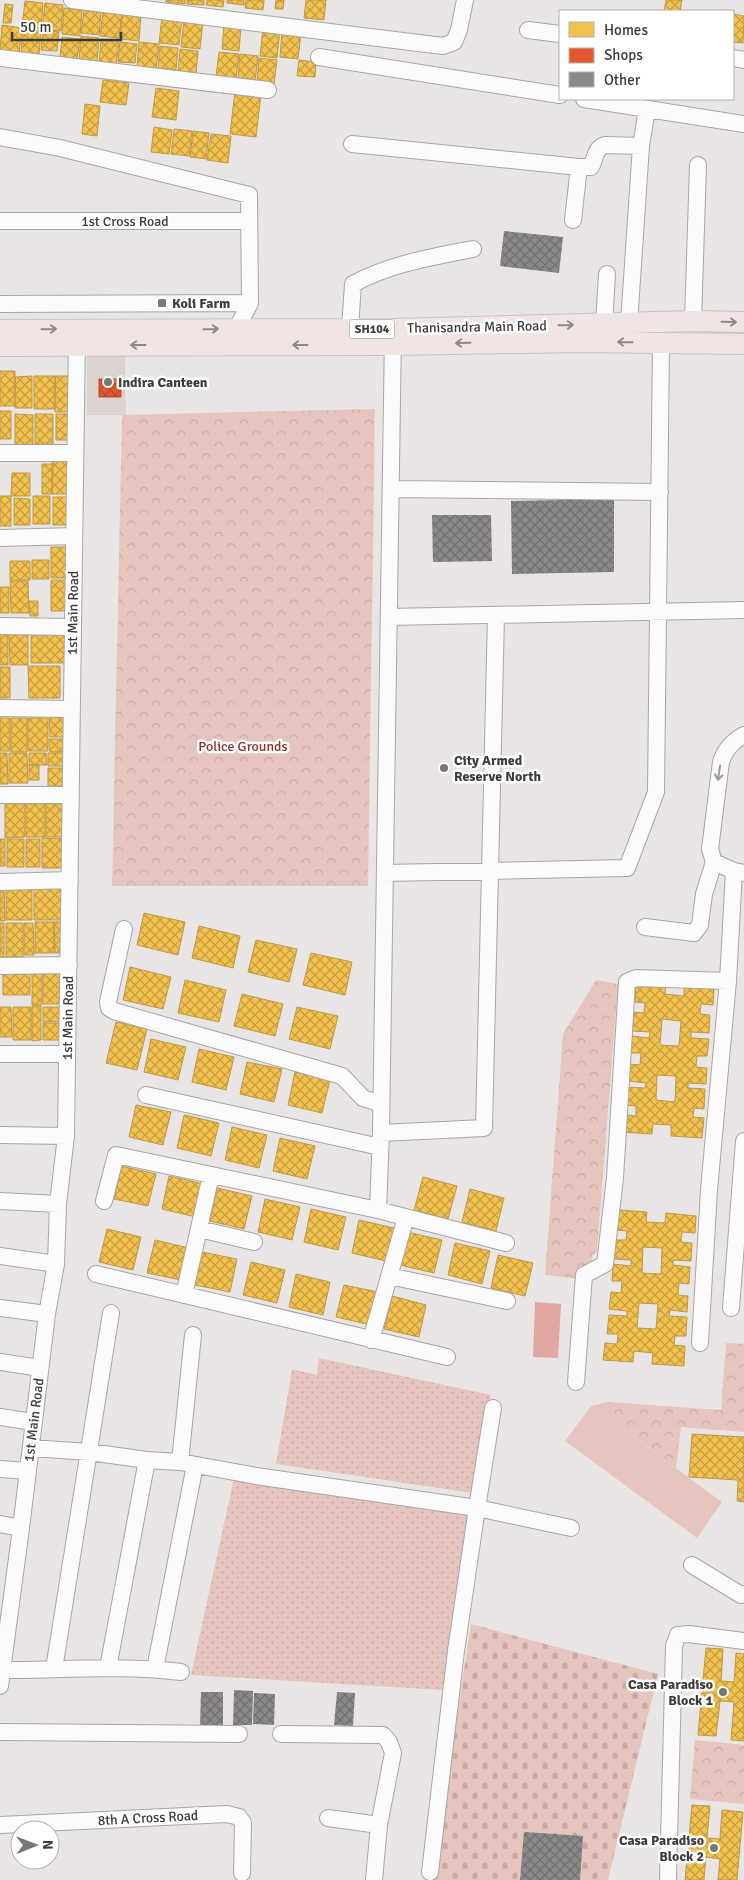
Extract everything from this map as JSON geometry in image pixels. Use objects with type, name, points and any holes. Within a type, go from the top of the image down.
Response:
[{"type":"main road","name":"Thanisandra Main Road","points":[[0,346],[77,337],[237,328],[350,329],[393,337],[604,324],[694,321],[744,322]]},
{"type":"main road","name":"Thanisandra Main Road","points":[[0,330],[77,337],[393,337],[744,344]]},
{"type":"street","points":[[72,0],[443,46],[454,42],[459,30],[465,0]]},
{"type":"street","points":[[528,30],[559,34]]},
{"type":"street","points":[[319,57],[559,95]]},
{"type":"street","points":[[0,58],[268,90]]},
{"type":"street","points":[[590,100],[744,124]]},
{"type":"street","points":[[628,324],[641,146],[647,109]]},
{"type":"street","points":[[0,137],[60,148],[249,195],[250,303],[237,328]]},
{"type":"street","points":[[352,144],[578,167],[591,167],[596,152],[599,147],[604,145],[641,146]]},
{"type":"street","points":[[694,321],[698,166]]},
{"type":"street","points":[[572,220],[578,167]]},
{"type":"street","name":"1st Cross Road","points":[[0,221],[250,221]]},
{"type":"street","points":[[350,329],[352,284],[405,263],[473,249]]},
{"type":"street","points":[[604,324],[607,274]]},
{"type":"street","points":[[0,304],[250,303]]},
{"type":"street","name":"1st Main Road","points":[[0,1676],[7,1577],[21,1528],[31,1448],[32,1422],[56,1264],[58,1204],[66,1136],[77,337]]},
{"type":"street","points":[[378,1210],[381,1140],[393,337]]},
{"type":"street","points":[[385,873],[627,868],[656,792],[661,343]]},
{"type":"street","points":[[0,454],[75,453]]},
{"type":"street","points":[[391,489],[660,492]]},
{"type":"street","points":[[0,538],[74,536]]},
{"type":"street","points":[[389,617],[744,610]]},
{"type":"street","points":[[146,1094],[381,1140],[484,1128],[496,615]]},
{"type":"street","points":[[0,626],[73,627]]},
{"type":"street","points":[[0,708],[72,709]]},
{"type":"street","points":[[645,927],[694,933],[700,926],[704,894],[714,862],[710,849],[721,762],[724,752],[732,743],[744,735]]},
{"type":"street","points":[[0,795],[71,795]]},
{"type":"street","points":[[700,1342],[709,1190],[739,872],[714,862]]},
{"type":"street","points":[[0,882],[70,880]]},
{"type":"street","points":[[124,929],[108,1002],[110,1008],[114,1011],[342,1076],[363,1098],[381,1104]]},
{"type":"street","points":[[0,966],[69,965]]},
{"type":"street","points":[[576,1382],[584,1274],[605,1264],[615,1178],[627,982],[636,978],[728,981]]},
{"type":"street","points":[[0,1054],[67,1054]]},
{"type":"street","points":[[0,1135],[66,1136]]},
{"type":"street","points":[[731,1308],[744,1141]]},
{"type":"street","points":[[104,1201],[116,1155],[378,1210],[506,1243]]},
{"type":"street","points":[[184,1295],[211,1175]]},
{"type":"street","points":[[0,1201],[58,1204]]},
{"type":"street","points":[[371,1340],[406,1218]]},
{"type":"street","points":[[199,1229],[254,1242]]},
{"type":"street","points":[[0,1256],[56,1264]]},
{"type":"street","points":[[96,1274],[447,1357]]},
{"type":"street","points":[[389,1276],[507,1301]]},
{"type":"street","points":[[0,1308],[47,1314]]},
{"type":"street","points":[[54,1669],[112,1313]]},
{"type":"street","points":[[155,1668],[188,1463],[193,1335]]},
{"type":"street","points":[[0,1362],[40,1368]]},
{"type":"street","points":[[430,1872],[456,1650],[494,1408]]},
{"type":"street","points":[[0,1417],[32,1422]]},
{"type":"street","points":[[31,1448],[89,1452],[147,1460],[188,1463],[256,1476],[477,1508],[571,1528]]},
{"type":"street","points":[[108,1668],[147,1460]]},
{"type":"street","points":[[0,1469],[28,1471]]},
{"type":"street","points":[[0,1524],[21,1528]]},
{"type":"street","points":[[692,1565],[744,1594]]},
{"type":"street","points":[[668,1880],[674,1646],[678,1635],[689,1634],[744,1641]]},
{"type":"street","points":[[0,1676],[54,1669],[155,1668],[181,1672]]},
{"type":"street","points":[[0,1732],[239,1734]]},
{"type":"street","points":[[281,1734],[383,1735],[389,1742],[393,1752],[379,1825],[374,1880]]},
{"type":"street","name":"8th A Cross Road","points":[[0,1825],[227,1814],[239,1817],[243,1823],[242,1873]]},
{"type":"street","points":[[328,1818],[379,1825]]},
{"type":"shaded area","points":[[87,354],[125,354],[126,415],[87,415]]},
{"type":"shaded area","points":[[535,1302],[561,1304],[558,1358],[533,1357]]},
{"type":"green space","name":"Police Grounds","points":[[375,409],[368,886],[112,886],[122,415]]},
{"type":"green space","points":[[596,980],[618,984],[597,1251],[592,1256],[590,1280],[545,1275],[563,1034]]},
{"type":"green space","points":[[726,1343],[744,1344],[744,1432],[681,1427],[676,1468],[591,1406],[608,1402],[721,1410]]},
{"type":"green space","points":[[319,1358],[491,1395],[473,1493],[276,1464],[292,1369],[317,1375]]},
{"type":"green space","points":[[591,1406],[722,1502],[697,1538],[565,1441]]},
{"type":"green space","points":[[234,1478],[469,1514],[443,1690],[191,1675]]},
{"type":"green space","points":[[471,1624],[658,1674],[608,1880],[432,1880]]},
{"type":"green space","points":[[695,1740],[744,1745],[744,1804],[690,1799]]},
{"type":"building: Homes","points":[[166,0],[185,0],[185,4],[166,2]]},
{"type":"building: Homes","points":[[187,0],[204,0],[204,5],[187,4]]},
{"type":"building: Homes","points":[[207,0],[224,0],[223,7],[206,5]]},
{"type":"building: Homes","points":[[227,0],[244,0],[244,5],[227,3]]},
{"type":"building: Homes","points":[[246,0],[264,0],[263,10],[245,8]]},
{"type":"building: Homes","points":[[276,0],[284,0],[283,9],[275,9]]},
{"type":"building: Homes","points":[[306,0],[326,0],[324,20],[304,18]]},
{"type":"building: Homes","points":[[666,0],[682,0],[680,10],[664,10]]},
{"type":"building: Homes","points":[[25,1],[43,3],[41,29],[22,27]]},
{"type":"building: Homes","points":[[45,3],[63,5],[61,31],[42,29]]},
{"type":"building: Homes","points":[[5,4],[13,5],[11,23],[3,23]]},
{"type":"building: Homes","points":[[64,8],[82,10],[80,36],[62,34]]},
{"type":"building: Homes","points":[[84,10],[101,12],[99,35],[81,33]]},
{"type":"building: Homes","points":[[103,11],[122,13],[119,38],[100,36]]},
{"type":"building: Homes","points":[[122,14],[141,16],[139,41],[120,39]]},
{"type":"building: Homes","points":[[734,14],[744,16],[743,43],[734,42]]},
{"type":"building: Homes","points":[[162,16],[182,18],[179,45],[159,43]]},
{"type":"building: Homes","points":[[184,19],[203,21],[200,49],[181,47]]},
{"type":"building: Homes","points":[[2,25],[22,28],[19,53],[0,51]]},
{"type":"building: Homes","points":[[224,25],[241,27],[239,51],[222,49]]},
{"type":"building: Homes","points":[[263,28],[280,30],[277,58],[260,56]]},
{"type":"building: Homes","points":[[23,29],[41,31],[39,55],[21,53]]},
{"type":"building: Homes","points":[[43,30],[59,32],[57,51],[41,50]]},
{"type":"building: Homes","points":[[282,31],[301,33],[298,59],[280,57]]},
{"type":"building: Homes","points":[[81,36],[99,38],[97,62],[79,60]]},
{"type":"building: Homes","points":[[62,37],[80,39],[77,59],[60,57]]},
{"type":"building: Homes","points":[[101,39],[119,41],[116,65],[99,64]]},
{"type":"building: Homes","points":[[120,42],[137,44],[135,63],[118,62]]},
{"type":"building: Homes","points":[[139,42],[159,44],[156,69],[137,67]]},
{"type":"building: Homes","points":[[160,46],[178,48],[176,70],[158,68]]},
{"type":"building: Homes","points":[[180,49],[198,51],[196,75],[178,73]]},
{"type":"building: Homes","points":[[219,52],[239,54],[236,79],[216,77]]},
{"type":"building: Homes","points":[[240,54],[258,56],[255,82],[238,80]]},
{"type":"building: Homes","points":[[259,58],[277,60],[274,84],[257,82]]},
{"type":"building: Homes","points":[[299,60],[316,62],[315,77],[297,76]]},
{"type":"building: Homes","points":[[103,80],[129,83],[126,105],[100,102]]},
{"type":"building: Homes","points":[[156,88],[179,91],[176,120],[152,117]]},
{"type":"building: Homes","points":[[235,91],[261,94],[256,137],[230,134]]},
{"type":"building: Homes","points":[[85,104],[100,106],[97,136],[82,134]]},
{"type":"building: Homes","points":[[154,127],[172,130],[169,154],[151,152]]},
{"type":"building: Homes","points":[[174,129],[192,131],[189,156],[171,154]]},
{"type":"building: Homes","points":[[193,131],[209,133],[206,159],[190,157]]},
{"type":"building: Homes","points":[[211,134],[231,136],[228,163],[207,160]]},
{"type":"building: Homes","points":[[0,371],[15,371],[15,406],[0,406]]},
{"type":"building: Homes","points":[[32,376],[32,408],[15,408],[15,377]]},
{"type":"building: Homes","points":[[34,376],[55,376],[55,409],[34,409]]},
{"type":"building: Homes","points":[[55,376],[73,376],[73,412],[55,412]]},
{"type":"building: Homes","points":[[0,411],[11,411],[11,439],[0,439]]},
{"type":"building: Homes","points":[[15,414],[33,415],[33,445],[15,445]]},
{"type":"building: Homes","points":[[35,414],[53,414],[53,444],[35,444]]},
{"type":"building: Homes","points":[[56,414],[71,414],[71,440],[56,440]]},
{"type":"building: Homes","points":[[52,461],[71,461],[71,494],[52,494]]},
{"type":"building: Homes","points":[[42,464],[53,464],[52,494],[42,494]]},
{"type":"building: Homes","points":[[12,473],[30,473],[30,496],[11,496]]},
{"type":"building: Homes","points":[[0,496],[11,496],[11,526],[0,526]]},
{"type":"building: Homes","points":[[33,496],[50,496],[50,524],[33,524]]},
{"type":"building: Homes","points":[[53,497],[70,497],[70,525],[53,525]]},
{"type":"building: Homes","points":[[14,498],[30,499],[30,525],[14,525]]},
{"type":"building: Homes","points":[[51,547],[70,547],[70,578],[51,578]]},
{"type":"building: Homes","points":[[32,560],[49,560],[49,579],[32,579]]},
{"type":"building: Homes","points":[[10,561],[30,561],[30,580],[10,580]]},
{"type":"building: Homes","points":[[51,580],[70,580],[70,611],[51,611]]},
{"type":"building: Homes","points":[[10,581],[28,581],[29,613],[11,613]]},
{"type":"building: Homes","points":[[0,587],[9,587],[9,613],[0,613]]},
{"type":"building: Homes","points":[[29,601],[38,601],[38,616],[30,616]]},
{"type":"building: Homes","points":[[0,633],[8,633],[8,665],[0,665]]},
{"type":"building: Homes","points":[[9,633],[28,633],[28,665],[10,665]]},
{"type":"building: Homes","points":[[31,633],[69,633],[69,663],[31,663]]},
{"type":"building: Homes","points":[[28,666],[60,666],[60,698],[29,698]]},
{"type":"building: Homes","points":[[0,667],[10,667],[10,698],[0,698]]},
{"type":"building: Homes","points":[[49,717],[69,717],[69,737],[50,737]]},
{"type":"building: Homes","points":[[0,718],[10,718],[10,751],[0,751]]},
{"type":"building: Homes","points":[[11,718],[27,718],[27,752],[11,752]]},
{"type":"building: Homes","points":[[28,718],[48,718],[48,751],[28,751]]},
{"type":"building: Homes","points":[[49,739],[68,739],[68,752],[50,752]]},
{"type":"building: Homes","points":[[0,753],[7,753],[8,784],[0,784]]},
{"type":"building: Homes","points":[[9,753],[27,753],[28,783],[9,783]]},
{"type":"building: Homes","points":[[29,753],[46,753],[47,765],[29,765]]},
{"type":"building: Homes","points":[[48,753],[67,753],[68,766],[48,766]]},
{"type":"building: Homes","points":[[29,765],[39,765],[39,780],[29,780]]},
{"type":"building: Homes","points":[[48,768],[68,768],[68,786],[48,786]]},
{"type":"building: Homes","points":[[5,804],[25,804],[25,837],[5,838]]},
{"type":"building: Homes","points":[[26,804],[45,804],[45,837],[26,837]]},
{"type":"building: Homes","points":[[46,804],[69,804],[69,837],[46,837]]},
{"type":"building: Homes","points":[[42,838],[67,839],[67,868],[42,868]]},
{"type":"building: Homes","points":[[0,839],[5,839],[5,866],[0,866]]},
{"type":"building: Homes","points":[[7,839],[24,839],[24,867],[7,867]]},
{"type":"building: Homes","points":[[26,839],[40,839],[40,867],[26,867]]},
{"type":"building: Homes","points":[[34,888],[64,888],[64,920],[34,920]]},
{"type":"building: Homes","points":[[0,889],[4,889],[5,921],[0,921]]},
{"type":"building: Homes","points":[[6,889],[32,889],[32,920],[6,920]]},
{"type":"building: Homes","points":[[144,913],[185,922],[178,955],[137,945]]},
{"type":"building: Homes","points":[[35,922],[54,922],[54,953],[35,953]]},
{"type":"building: Homes","points":[[54,922],[64,922],[65,953],[55,953]]},
{"type":"building: Homes","points":[[0,923],[4,923],[4,957],[0,957]]},
{"type":"building: Homes","points":[[6,923],[23,923],[23,957],[6,957]]},
{"type":"building: Homes","points":[[24,923],[33,923],[34,955],[24,955]]},
{"type":"building: Homes","points":[[199,926],[240,936],[233,968],[192,958]]},
{"type":"building: Homes","points":[[256,940],[297,949],[289,982],[248,972]]},
{"type":"building: Homes","points":[[311,953],[352,962],[345,995],[303,985]]},
{"type":"building: Homes","points":[[130,967],[171,977],[163,1009],[123,1000]]},
{"type":"building: Homes","points":[[32,973],[42,973],[42,1005],[32,1005]]},
{"type":"building: Homes","points":[[43,973],[63,973],[63,1004],[43,1004]]},
{"type":"building: Homes","points":[[3,974],[30,974],[30,995],[3,995]]},
{"type":"building: Homes","points":[[185,980],[226,990],[219,1022],[178,1013]]},
{"type":"building: Homes","points":[[636,982],[666,984],[665,994],[684,996],[684,985],[714,988],[713,1005],[701,1004],[700,1014],[710,1015],[709,1033],[691,1032],[691,1038],[709,1039],[707,1056],[697,1056],[696,1067],[707,1068],[706,1084],[688,1083],[688,1088],[705,1089],[704,1109],[694,1108],[693,1117],[704,1118],[702,1138],[671,1136],[671,1125],[653,1124],[652,1134],[622,1132],[623,1115],[636,1116],[636,1106],[626,1105],[627,1087],[645,1088],[646,1083],[628,1081],[629,1064],[640,1065],[641,1053],[630,1053],[632,1036],[649,1038],[650,1032],[632,1031],[634,1012],[644,1013],[645,1003],[635,1002]],"holes":[[[662,1019],[681,1021],[679,1046],[660,1045]],[[657,1075],[676,1076],[675,1102],[656,1100]]]},
{"type":"building: Homes","points":[[242,994],[283,1004],[275,1036],[234,1026]]},
{"type":"building: Homes","points":[[32,1006],[41,1006],[41,1040],[32,1041]]},
{"type":"building: Homes","points":[[0,1007],[11,1007],[12,1037],[0,1037]]},
{"type":"building: Homes","points":[[13,1007],[31,1007],[31,1040],[13,1040]]},
{"type":"building: Homes","points":[[43,1007],[64,1007],[64,1021],[43,1022]]},
{"type":"building: Homes","points":[[297,1007],[338,1016],[330,1049],[289,1039]]},
{"type":"building: Homes","points":[[116,1022],[147,1029],[137,1070],[106,1063]]},
{"type":"building: Homes","points":[[43,1023],[61,1023],[61,1040],[43,1040]]},
{"type":"building: Homes","points":[[151,1039],[186,1047],[178,1080],[144,1072]]},
{"type":"building: Homes","points":[[199,1049],[234,1057],[226,1090],[192,1082]]},
{"type":"building: Homes","points":[[247,1062],[282,1069],[274,1102],[240,1094]]},
{"type":"building: Homes","points":[[295,1072],[330,1080],[322,1113],[288,1105]]},
{"type":"building: Homes","points":[[136,1105],[171,1112],[163,1145],[129,1137]]},
{"type":"building: Homes","points":[[184,1115],[219,1123],[211,1156],[177,1148]]},
{"type":"building: Homes","points":[[232,1127],[267,1135],[259,1168],[225,1160]]},
{"type":"building: Homes","points":[[280,1138],[315,1146],[307,1179],[273,1171]]},
{"type":"building: Homes","points":[[121,1166],[156,1174],[148,1206],[114,1199]]},
{"type":"building: Homes","points":[[169,1176],[204,1184],[196,1217],[162,1209]]},
{"type":"building: Homes","points":[[423,1177],[457,1186],[448,1219],[414,1210]]},
{"type":"building: Homes","points":[[217,1188],[252,1196],[244,1229],[210,1221]]},
{"type":"building: Homes","points":[[470,1189],[504,1198],[496,1231],[462,1222]]},
{"type":"building: Homes","points":[[265,1199],[300,1207],[292,1240],[258,1232]]},
{"type":"building: Homes","points":[[311,1209],[346,1217],[338,1250],[304,1242]]},
{"type":"building: Homes","points":[[618,1210],[647,1212],[646,1222],[665,1223],[666,1213],[696,1216],[695,1233],[682,1232],[681,1242],[692,1243],[691,1261],[673,1260],[673,1265],[690,1267],[689,1284],[679,1283],[678,1295],[688,1296],[687,1312],[670,1310],[669,1316],[687,1317],[686,1336],[675,1336],[674,1345],[685,1346],[684,1366],[652,1364],[653,1353],[634,1351],[633,1362],[603,1360],[605,1343],[617,1344],[618,1334],[607,1334],[609,1315],[627,1316],[627,1311],[609,1309],[611,1292],[621,1293],[622,1281],[612,1281],[613,1264],[631,1266],[631,1260],[614,1259],[615,1240],[626,1240],[627,1231],[616,1230]],"holes":[[[643,1247],[662,1248],[661,1274],[642,1273]],[[639,1303],[658,1304],[656,1329],[637,1328]]]},
{"type":"building: Homes","points":[[359,1220],[394,1228],[386,1261],[352,1253]]},
{"type":"building: Homes","points":[[107,1229],[141,1237],[133,1270],[99,1262]]},
{"type":"building: Homes","points":[[407,1232],[442,1240],[434,1273],[400,1265]]},
{"type":"building: Homes","points":[[155,1240],[189,1248],[181,1280],[147,1273]]},
{"type":"building: Homes","points":[[455,1243],[490,1251],[482,1284],[448,1275]]},
{"type":"building: Homes","points":[[202,1252],[237,1259],[230,1292],[195,1285]]},
{"type":"building: Homes","points":[[498,1255],[533,1263],[525,1296],[491,1288]]},
{"type":"building: Homes","points":[[251,1262],[285,1270],[277,1303],[243,1295]]},
{"type":"building: Homes","points":[[296,1274],[330,1282],[323,1315],[289,1307]]},
{"type":"building: Homes","points":[[344,1285],[378,1292],[371,1325],[336,1317]]},
{"type":"building: Homes","points":[[392,1296],[426,1305],[419,1337],[384,1329]]},
{"type":"building: Homes","points":[[692,1434],[744,1437],[744,1502],[737,1501],[738,1480],[689,1477]]},
{"type":"building: Homes","name":"Casa Paradiso Block 1","points":[[706,1648],[723,1649],[721,1681],[734,1682],[736,1653],[744,1654],[744,1741],[731,1740],[734,1702],[720,1701],[716,1736],[698,1735]]},
{"type":"building: Homes","name":"Casa Paradiso Block 2","points":[[692,1805],[710,1806],[707,1838],[720,1839],[722,1810],[743,1812],[737,1880],[718,1880],[720,1859],[706,1857],[704,1880],[685,1880]]},
{"type":"building: Shops","points":[[99,379],[121,379],[121,397],[99,397]]},
{"type":"building: Other","points":[[504,231],[563,237],[559,273],[500,266]]},
{"type":"building: Other","points":[[614,499],[614,572],[512,574],[511,501]]},
{"type":"building: Other","points":[[432,515],[491,515],[492,561],[433,562]]},
{"type":"building: Other","points":[[234,1690],[253,1691],[252,1725],[233,1725]]},
{"type":"building: Other","points":[[201,1692],[223,1692],[223,1726],[200,1726]]},
{"type":"building: Other","points":[[337,1692],[355,1693],[353,1726],[334,1725]]},
{"type":"building: Other","points":[[254,1693],[275,1694],[274,1725],[253,1724]]},
{"type":"building: Other","points":[[524,1832],[583,1836],[580,1880],[520,1880]]},
{"type":"place","name":"Koli Farm","points":[[162,303]]},
{"type":"place","name":"Indira Canteen","points":[[108,382]]},
{"type":"place","name":"City Armed Reserve North","points":[[444,768]]},
{"type":"place","name":"Casa Paradiso Block 1","points":[[723,1692]]},
{"type":"place","name":"Casa Paradiso Block 2","points":[[714,1848]]}]
